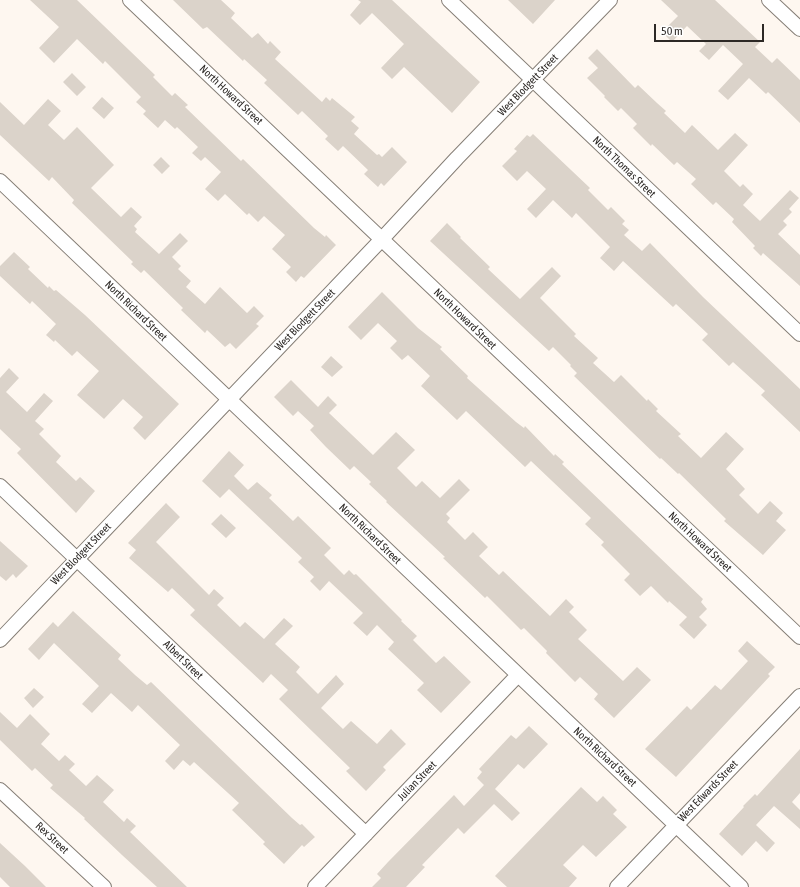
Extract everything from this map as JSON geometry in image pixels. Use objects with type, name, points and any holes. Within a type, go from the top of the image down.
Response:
[{"type":"street","name":"North Howard Street","points":[[130,0],[800,637]]},
{"type":"street","name":"North Thomas Street","points":[[449,0],[800,334]]},
{"type":"street","name":"West Blodgett Street","points":[[0,640],[382,239],[457,158],[610,0]]},
{"type":"street","points":[[769,0],[800,29]]},
{"type":"street","name":"North Richard Street","points":[[0,181],[228,400],[677,824],[741,887]]},
{"type":"street","name":"Albert Street","points":[[0,486],[366,834]]},
{"type":"street","name":"Julian Street","points":[[315,887],[518,675]]},
{"type":"street","name":"West Edwards Street","points":[[617,887],[800,696]]},
{"type":"street","name":"Rex Street","points":[[0,790],[104,887]]},
{"type":"building","points":[[30,0],[77,0],[155,75],[153,77],[172,96],[175,93],[188,105],[185,107],[241,161],[243,159],[314,228],[325,237],[326,235],[336,245],[304,278],[301,276],[296,282],[286,272],[291,267],[272,249],[285,235],[264,216],[258,222],[249,213],[247,215],[225,194],[218,201],[205,189],[221,172],[205,157],[201,161],[192,153],[198,147],[177,127],[175,129],[165,120],[158,128],[143,114],[146,111],[136,102],[141,97],[105,61],[103,64],[77,39],[54,63],[39,48],[59,27]]},
{"type":"building","points":[[173,0],[221,0],[235,13],[231,18],[252,38],[258,33],[268,44],[270,41],[281,52],[275,59],[322,102],[326,97],[330,101],[332,98],[355,117],[351,121],[359,128],[354,134],[377,155],[379,154],[382,157],[392,147],[407,162],[384,186],[381,183],[378,187],[364,174],[368,170],[343,146],[338,151],[325,139],[328,136],[302,111],[298,115],[264,83],[267,80],[244,59],[243,61],[207,27],[203,29]]},
{"type":"building","points":[[358,0],[392,0],[480,82],[452,113],[404,67],[392,79],[381,68],[404,44],[372,13],[360,25],[350,15],[361,2]]},
{"type":"building","points":[[508,0],[555,0],[533,24]]},
{"type":"building","points":[[661,0],[715,0],[760,42],[755,47],[772,63],[777,58],[800,80],[800,123],[768,92],[766,94],[749,78],[728,100],[718,91],[743,64],[723,45],[709,60],[699,51],[706,44],[687,26],[672,42],[662,32],[678,16]]},
{"type":"building","points":[[597,49],[635,88],[638,85],[666,111],[664,113],[685,133],[692,125],[718,150],[735,133],[748,145],[724,171],[740,187],[743,184],[753,194],[743,205],[760,221],[790,190],[799,198],[789,209],[792,212],[783,221],[787,225],[778,234],[800,255],[800,286],[763,253],[761,256],[753,248],[755,246],[732,222],[734,219],[716,202],[713,205],[691,184],[696,179],[677,162],[674,165],[652,144],[651,146],[633,128],[637,124],[621,108],[618,111],[587,78],[598,68],[588,58]]},
{"type":"building","points":[[72,73],[86,87],[77,96],[63,82]]},
{"type":"building","points":[[102,97],[114,108],[104,119],[92,108]]},
{"type":"building","points":[[48,99],[61,111],[48,125],[64,140],[77,127],[114,165],[91,188],[121,217],[131,207],[142,217],[134,226],[137,229],[135,232],[159,254],[180,233],[188,241],[172,257],[181,266],[178,269],[191,281],[186,287],[205,304],[220,287],[247,313],[254,306],[264,316],[256,324],[259,326],[236,349],[230,343],[225,347],[207,330],[205,333],[181,310],[183,308],[144,270],[141,273],[131,264],[133,262],[72,203],[74,200],[52,177],[49,181],[0,135],[0,102],[24,125]]},
{"type":"building","points":[[533,134],[590,188],[588,190],[608,210],[611,207],[625,221],[622,224],[629,230],[624,235],[642,251],[650,243],[703,297],[800,389],[800,432],[761,395],[765,391],[733,362],[729,366],[702,340],[708,334],[676,304],[673,307],[623,261],[614,271],[600,258],[610,247],[576,213],[572,218],[553,200],[536,218],[527,209],[546,189],[527,171],[517,181],[502,166],[517,151],[514,149],[527,135],[530,137]]},
{"type":"building","points":[[161,157],[170,166],[162,174],[153,165]]},
{"type":"building","points":[[447,223],[490,267],[488,269],[520,299],[552,267],[561,276],[540,298],[576,334],[574,336],[598,358],[593,363],[614,382],[621,375],[647,401],[648,399],[658,409],[656,411],[681,434],[678,436],[701,458],[726,432],[744,449],[726,469],[745,489],[739,495],[758,514],[770,501],[783,513],[776,521],[786,530],[763,555],[724,521],[726,519],[679,473],[678,474],[661,458],[660,459],[574,376],[577,373],[553,347],[549,351],[430,241]]},
{"type":"building","points":[[14,252],[30,267],[28,269],[48,288],[49,286],[54,291],[56,290],[85,315],[179,404],[145,440],[133,428],[143,417],[123,399],[104,419],[77,395],[99,371],[77,351],[72,356],[55,340],[54,342],[46,335],[56,324],[32,301],[30,304],[0,276],[0,266]]},
{"type":"building","points":[[382,292],[418,328],[442,347],[440,349],[468,376],[467,378],[516,422],[524,428],[525,426],[554,456],[555,454],[564,462],[562,464],[703,599],[701,602],[707,609],[699,617],[707,625],[694,639],[679,625],[687,617],[669,601],[668,603],[651,586],[640,596],[624,580],[630,574],[601,545],[604,542],[585,524],[591,518],[531,461],[525,467],[466,411],[457,420],[421,386],[430,376],[408,355],[402,360],[390,348],[397,341],[378,323],[361,340],[348,327]]},
{"type":"building","points":[[331,356],[343,367],[332,377],[321,367]]},
{"type":"building","points":[[9,368],[19,378],[6,392],[27,412],[44,393],[53,401],[35,421],[44,429],[39,434],[61,456],[56,462],[76,481],[80,477],[95,491],[76,513],[17,453],[21,449],[0,429],[0,378]]},
{"type":"building","points":[[291,380],[318,407],[328,396],[337,405],[329,413],[373,455],[396,432],[415,450],[397,468],[416,487],[422,481],[440,498],[459,479],[470,490],[446,514],[450,518],[447,522],[465,540],[473,532],[488,547],[479,556],[499,575],[503,571],[550,616],[566,599],[574,607],[569,612],[587,630],[578,639],[623,681],[637,667],[651,680],[614,718],[594,699],[598,694],[580,677],[575,682],[524,628],[521,630],[487,596],[485,598],[443,558],[445,557],[386,502],[387,501],[369,484],[371,482],[354,466],[350,470],[326,447],[310,430],[314,426],[298,411],[293,416],[274,397]]},
{"type":"building","points":[[229,451],[244,465],[234,476],[248,490],[257,482],[272,495],[269,498],[293,521],[298,516],[331,548],[324,555],[344,575],[349,570],[354,575],[356,574],[417,636],[413,640],[436,663],[444,656],[471,682],[441,713],[417,690],[424,683],[388,649],[394,642],[377,625],[367,636],[353,623],[363,613],[329,581],[320,591],[310,581],[314,577],[298,562],[302,558],[229,489],[220,498],[202,481]]},
{"type":"building","points":[[166,503],[180,517],[156,542],[209,595],[214,589],[224,598],[217,605],[240,627],[245,622],[264,639],[284,618],[293,626],[275,644],[300,667],[296,672],[318,694],[336,675],[344,684],[321,708],[343,729],[351,721],[377,744],[391,729],[406,744],[383,767],[386,770],[366,791],[346,771],[350,768],[279,699],[288,690],[271,674],[263,683],[190,615],[195,610],[172,588],[168,592],[129,558],[136,550],[128,543]]},
{"type":"building","points":[[221,514],[236,528],[226,538],[211,524]]},
{"type":"building","points":[[0,541],[28,566],[16,578],[13,574],[6,581],[0,576]]},
{"type":"building","points":[[73,611],[121,655],[118,659],[135,675],[147,685],[151,682],[292,818],[300,825],[302,824],[315,837],[304,847],[302,845],[284,864],[263,844],[265,842],[232,810],[239,803],[194,762],[190,766],[183,760],[174,770],[165,761],[180,745],[138,705],[132,712],[111,693],[92,713],[82,704],[99,686],[54,643],[39,660],[28,649],[53,622],[58,627]]},
{"type":"building","points":[[747,641],[775,667],[768,674],[770,676],[676,777],[645,749],[687,706],[691,710],[715,685],[721,690],[748,661],[738,651]]},
{"type":"building","points":[[34,688],[44,697],[33,708],[24,698]]},
{"type":"building","points":[[0,712],[17,728],[30,714],[50,734],[41,744],[59,761],[65,755],[75,764],[69,770],[86,786],[97,775],[114,790],[103,802],[124,822],[127,818],[136,826],[130,832],[187,887],[157,887],[84,819],[85,818],[50,788],[53,785],[35,768],[32,771],[0,740]]},
{"type":"building","points":[[529,726],[548,744],[524,769],[518,764],[495,789],[520,813],[512,821],[494,804],[464,834],[458,828],[422,865],[425,867],[406,887],[372,887],[381,878],[377,874],[454,795],[464,806],[484,785],[477,778],[482,772],[479,769],[511,735],[516,739]]},
{"type":"building","points":[[800,749],[800,793],[792,802],[800,810],[800,829],[774,806],[756,825],[775,843],[767,852],[756,841],[742,856],[719,834],[744,807],[743,806],[755,794],[757,796]]},
{"type":"building","points":[[581,787],[597,802],[603,796],[617,810],[613,814],[627,827],[596,857],[583,845],[563,865],[577,878],[569,887],[507,887],[495,876]]},
{"type":"building","points":[[0,843],[46,887],[10,887],[0,877]]}]
